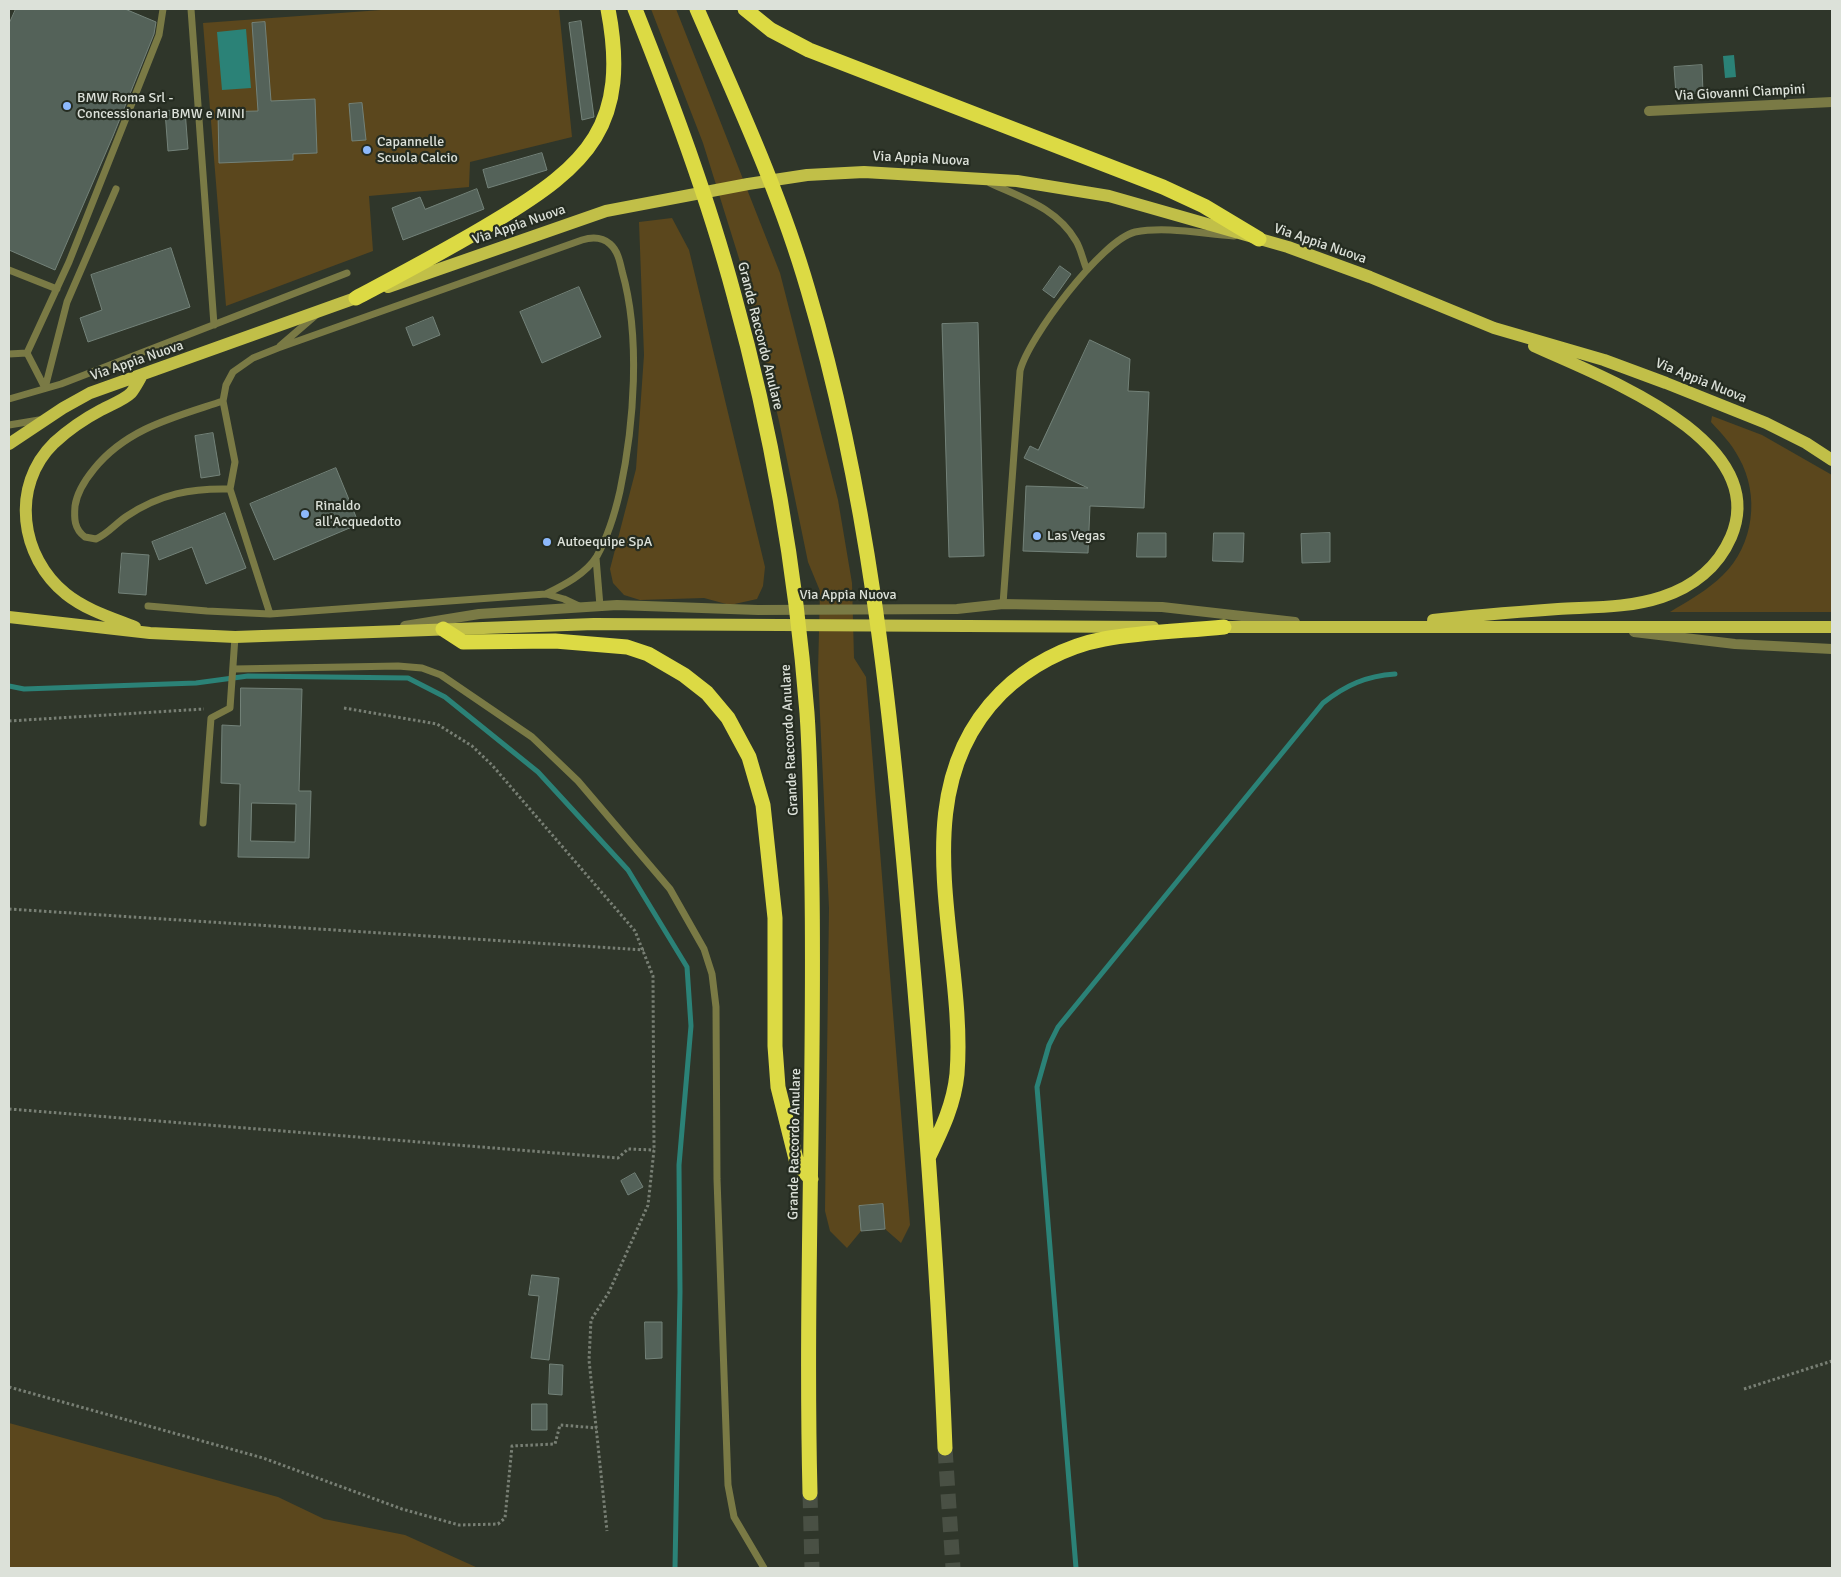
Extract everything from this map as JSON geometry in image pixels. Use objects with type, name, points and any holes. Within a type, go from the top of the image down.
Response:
[{"type":"highway","points":[[356,298],[452,247],[527,202],[556,182],[577,161],[593,140],[610,102],[616,62],[608,9]]},
{"type":"highway","name":"Grande Raccordo Anulare","points":[[635,9],[663,78],[698,178],[734,294],[764,417],[786,531],[804,685],[810,785],[814,1002],[808,1380],[810,1493]]},
{"type":"highway","points":[[697,9],[759,152],[807,285],[834,386],[865,533],[880,634],[896,772],[940,1306],[945,1448]]},
{"type":"highway","points":[[744,9],[771,30],[809,50],[1162,187],[1204,206],[1260,239]]},
{"type":"highway","points":[[929,1157],[949,1115],[956,1076],[958,1021],[946,908],[944,847],[949,791],[956,761],[968,736],[984,712],[1006,688],[1031,669],[1059,654],[1104,639],[1224,627]]},
{"type":"highway","points":[[443,629],[463,642],[555,641],[598,643],[634,650],[662,660],[684,675],[707,693],[733,724],[749,757],[763,805],[770,860],[775,918],[778,1087],[796,1163],[811,1178]]},
{"type":"main road","name":"Via Appia Nuova","points":[[9,444],[47,418],[90,393],[141,377],[356,298],[578,220],[663,199],[808,175],[864,172],[979,177],[1064,187],[1109,196],[1260,239],[1370,277],[1494,328],[1604,360],[1666,383],[1766,424],[1806,443],[1832,460]]},
{"type":"main road","points":[[1386,626],[1488,613],[1621,606],[1663,597],[1688,586],[1707,572],[1724,551],[1734,529],[1737,501],[1732,479],[1714,451],[1695,432],[1636,395],[1494,328]]},
{"type":"main road","points":[[141,377],[130,394],[89,416],[49,448],[30,479],[25,508],[28,532],[36,556],[59,588],[84,606],[150,633]]},
{"type":"main road","name":"Via Appia Nuova","points":[[9,617],[150,633],[235,637],[594,624],[1606,628],[1832,627]]},
{"type":"street","name":"Via Giovanni Ciampini","points":[[1649,111],[1832,102]]},
{"type":"street","name":"Via Appia Nuova","points":[[374,632],[479,614],[600,606],[758,610],[958,609],[1003,604],[1178,607],[1323,626]]},
{"type":"street","points":[[1606,628],[1735,644],[1832,649]]},
{"type":"lane","points":[[27,353],[57,289],[159,35],[163,9]]},
{"type":"lane","points":[[191,9],[214,325]]},
{"type":"lane","points":[[979,177],[1042,206],[1059,220],[1077,241],[1086,270]]},
{"type":"lane","points":[[44,388],[67,302],[116,189]]},
{"type":"lane","points":[[1003,604],[1020,371],[1023,360],[1037,334],[1086,270],[1112,247],[1134,233],[1165,230],[1260,239]]},
{"type":"lane","points":[[270,614],[230,489],[235,462],[224,401],[226,385],[233,372],[253,358],[278,348],[582,240],[597,238],[610,244],[618,255],[629,301],[631,398],[628,435],[620,490],[610,525],[596,558],[574,579],[546,594]]},
{"type":"lane","points":[[9,270],[57,289]]},
{"type":"lane","points":[[9,399],[44,388],[214,325],[346,273]]},
{"type":"lane","points":[[278,348],[320,312]]},
{"type":"lane","points":[[27,353],[44,388]]},
{"type":"lane","points":[[9,354],[27,353]]},
{"type":"lane","points":[[224,401],[152,424],[109,452],[90,474],[78,493],[75,508],[75,524],[85,537],[96,539],[137,509],[166,496],[194,489],[230,489]]},
{"type":"lane","points":[[9,425],[47,418]]},
{"type":"lane","points":[[596,558],[600,606]]},
{"type":"lane","points":[[148,606],[270,614],[546,594],[572,601],[581,607]]},
{"type":"lane","points":[[203,823],[211,718],[230,708],[235,637]]},
{"type":"lane","points":[[234,669],[398,666],[422,668],[441,675],[532,737],[578,780],[670,888],[686,914],[704,949],[712,974],[716,1007],[717,1179],[728,1485],[734,1517],[764,1568]]},
{"type":"path","points":[[9,721],[230,708]]},
{"type":"path","points":[[344,708],[438,724],[472,746],[492,765],[635,931],[653,976],[654,1150],[648,1205],[609,1292],[591,1320],[589,1360],[607,1531]]},
{"type":"path","points":[[9,909],[644,950]]},
{"type":"path","points":[[9,1109],[618,1158],[628,1149],[654,1150]]},
{"type":"path","points":[[1744,1389],[1832,1361]]},
{"type":"path","points":[[9,1387],[263,1458],[402,1509],[459,1525],[498,1524],[505,1518],[512,1446],[555,1444],[560,1426],[597,1428]]},
{"type":"shaded area","name":"Capannelle Scuola Calcio","points":[[395,9],[559,9],[572,137],[470,162],[469,187],[369,196],[373,251],[226,306],[203,23]]},
{"type":"shaded area","points":[[651,9],[676,9],[780,273],[838,500],[852,583],[854,658],[866,677],[910,1225],[901,1243],[885,1229],[883,1204],[859,1206],[861,1231],[847,1248],[830,1231],[825,1211],[829,908],[818,672],[820,591],[808,562],[779,421],[742,268],[703,143]]},
{"type":"shaded area","points":[[672,218],[689,250],[765,567],[763,586],[757,599],[730,605],[704,598],[640,600],[624,595],[613,583],[610,569],[636,469],[644,355],[639,222]]},
{"type":"shaded area","points":[[1712,416],[1762,435],[1832,475],[1832,612],[1670,612],[1723,575],[1742,549],[1747,535],[1751,503],[1746,472],[1733,448],[1711,422]]},
{"type":"shaded area","points":[[9,1423],[278,1497],[324,1519],[405,1535],[478,1568],[9,1568]]},
{"type":"water","points":[[246,29],[251,88],[222,90],[217,32]]},
{"type":"water","points":[[1734,55],[1736,77],[1725,78],[1723,56]]},
{"type":"building","name":"BMW Roma Srl - Concessionaria BMW e MINI","points":[[16,9],[125,9],[156,22],[154,34],[113,136],[55,270],[9,250],[9,24]]},
{"type":"building","points":[[581,21],[594,117],[582,120],[569,23]]},
{"type":"building","points":[[265,22],[271,101],[315,99],[317,153],[293,154],[293,160],[219,163],[218,112],[258,111],[252,23]]},
{"type":"building","points":[[1702,65],[1703,93],[1676,95],[1674,67]]},
{"type":"building","points":[[362,103],[366,140],[352,141],[349,104]]},
{"type":"building","points":[[185,110],[188,149],[168,151],[165,111]]},
{"type":"building","points":[[542,153],[547,170],[488,188],[483,170]]},
{"type":"building","points":[[477,189],[484,209],[403,240],[392,208],[420,197],[425,209]]},
{"type":"building","points":[[171,248],[190,307],[88,342],[80,318],[102,310],[91,275]]},
{"type":"building","points":[[1060,266],[1071,274],[1054,298],[1043,290]]},
{"type":"building","points":[[579,287],[601,337],[542,363],[520,312]]},
{"type":"building","points":[[433,317],[440,335],[413,346],[406,328]]},
{"type":"building","points":[[978,323],[984,556],[949,557],[942,324]]},
{"type":"building","points":[[1090,340],[1130,359],[1128,391],[1149,392],[1144,508],[1090,506],[1088,553],[1023,551],[1026,486],[1088,488],[1024,458],[1030,446],[1038,450]]},
{"type":"building","points":[[213,433],[220,475],[201,478],[195,436]]},
{"type":"building","name":"Rinaldo all'Acquedotto","points":[[336,468],[359,524],[274,560],[250,504]]},
{"type":"building","points":[[225,513],[246,568],[206,584],[192,547],[159,560],[152,542]]},
{"type":"building","points":[[1138,533],[1166,533],[1166,557],[1137,557]]},
{"type":"building","points":[[1214,533],[1244,533],[1243,562],[1213,561]]},
{"type":"building","points":[[1330,533],[1330,562],[1302,563],[1301,534]]},
{"type":"building","points":[[122,553],[149,555],[146,595],[119,593]]},
{"type":"building","points":[[241,688],[302,689],[299,791],[311,791],[309,858],[238,857],[240,784],[221,783],[222,725],[240,726]],"holes":[[[252,803],[296,804],[295,842],[251,841]]]},
{"type":"building","points":[[635,1173],[643,1187],[628,1195],[621,1181]]},
{"type":"building","points":[[883,1204],[885,1229],[861,1231],[859,1206]]},
{"type":"building","points":[[532,1275],[559,1278],[549,1360],[531,1358],[539,1296],[529,1295]]},
{"type":"building","points":[[645,1322],[662,1322],[662,1358],[646,1359]]},
{"type":"building","points":[[550,1364],[563,1365],[562,1395],[549,1394]]},
{"type":"building","points":[[532,1404],[547,1404],[547,1430],[532,1430]]},
{"type":"waterway","points":[[1076,1568],[1037,1087],[1049,1045],[1058,1027],[1323,703],[1357,682],[1395,674]]},
{"type":"waterway","points":[[9,686],[24,689],[196,683],[248,676],[408,678],[445,697],[538,772],[628,870],[687,967],[691,1026],[679,1165],[680,1292],[675,1568]]},
{"type":"tunnel","points":[[945,1448],[953,1568]]},
{"type":"tunnel","points":[[810,1493],[812,1568]]},
{"type":"place","name":"BMW Roma Srl - Concessionaria BMW e MINI","points":[[67,106]]},
{"type":"place","name":"Capannelle Scuola Calcio","points":[[367,150]]},
{"type":"place","name":"Rinaldo all'Acquedotto","points":[[305,514]]},
{"type":"place","name":"Las Vegas","points":[[1037,536]]},
{"type":"place","name":"Autoequipe SpA","points":[[547,542]]}]
